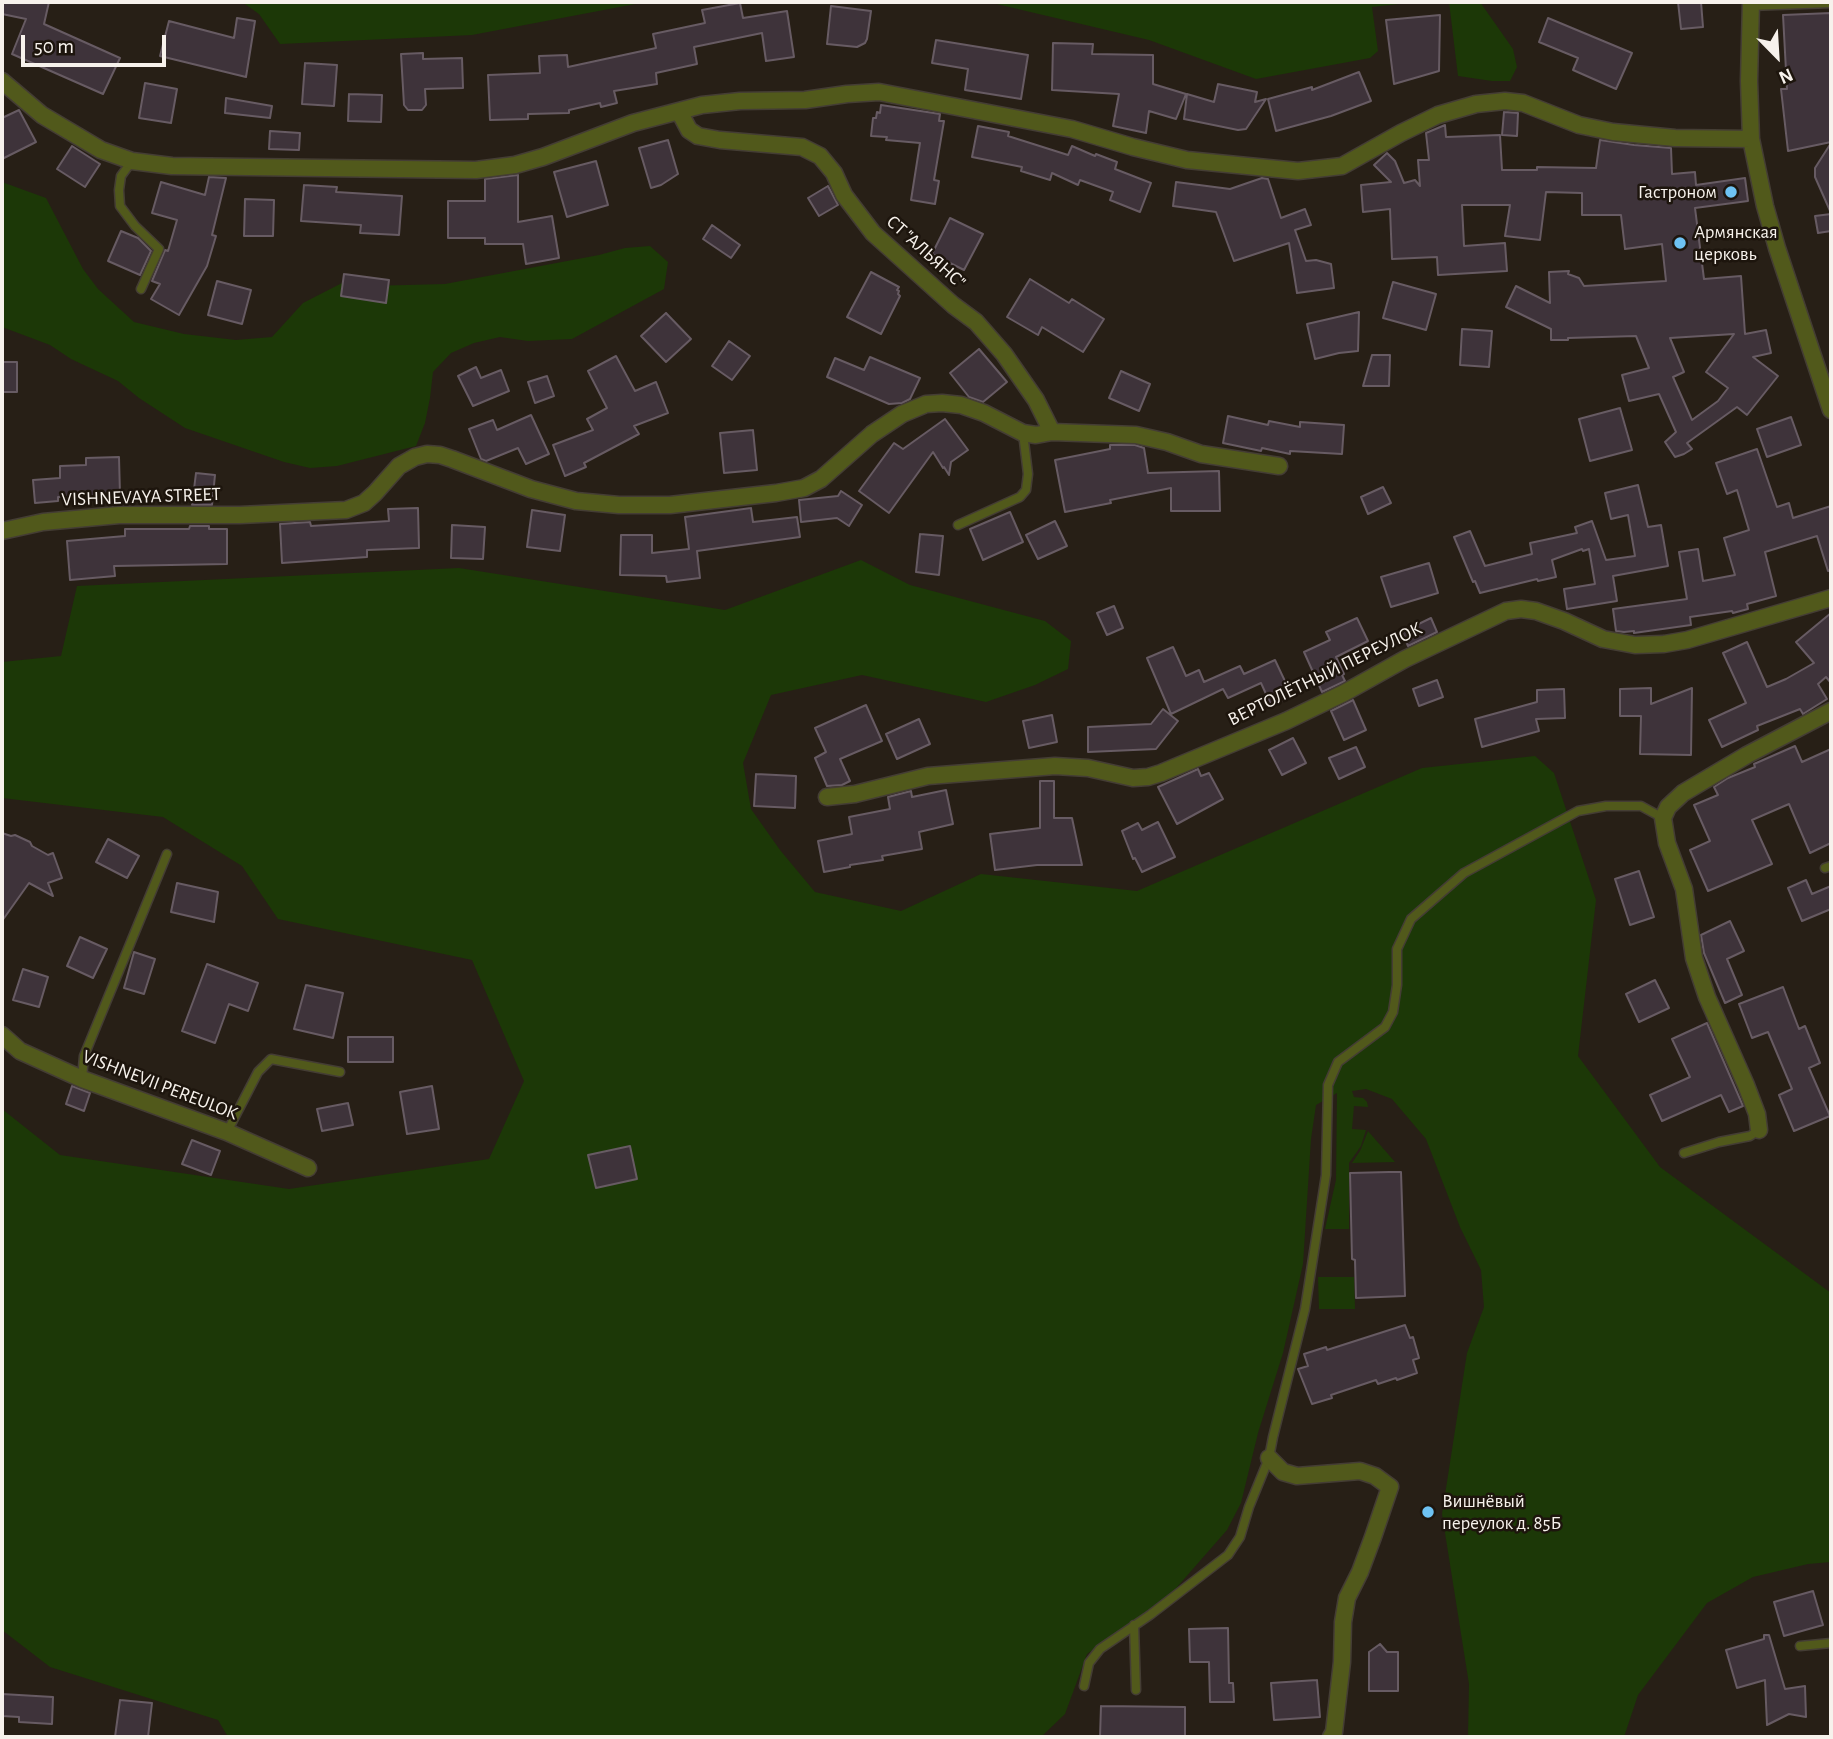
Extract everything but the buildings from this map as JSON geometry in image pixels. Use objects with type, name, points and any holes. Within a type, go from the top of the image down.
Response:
[{"type":"street","points":[[1750,4],[1751,139],[1777,248],[1830,402]]},
{"type":"street","points":[[2,81],[42,115],[101,150],[132,161],[172,166],[477,170],[514,165],[543,157],[633,123],[702,105],[740,101],[805,100],[848,93],[879,93],[1072,129],[1187,160],[1298,171],[1342,166],[1438,115],[1476,104],[1505,101],[1523,103],[1579,125],[1613,132],[1675,138],[1751,139]]},
{"type":"street","name":"СТ \"АЛЬЯНС\"","points":[[679,111],[690,130],[698,136],[802,147],[820,156],[834,173],[844,195],[873,233],[953,305],[976,322],[1004,354],[1037,400],[1052,432]]},
{"type":"street","name":"VISHNEVAYA STREET","points":[[2,531],[43,522],[119,515],[240,515],[346,510],[364,503],[375,494],[399,466],[427,454],[440,455],[531,489],[576,501],[618,505],[670,505],[776,493],[804,488],[821,479],[872,434],[902,414],[926,404],[961,405],[984,413],[1023,433]]},
{"type":"street","points":[[1023,433],[1136,435],[1201,454],[1279,466]]},
{"type":"street","name":"ВЕРТОЛЁТНЫЙ ПЕРЕУЛОК","points":[[827,797],[855,794],[928,776],[1055,766],[1088,768],[1133,778],[1148,777],[1286,720],[1506,611],[1536,611],[1603,639],[1635,645],[1664,644],[1687,640],[1831,598]]},
{"type":"street","points":[[1759,1130],[1757,1114],[1707,996],[1694,958],[1684,890],[1667,843],[1663,818],[1668,807],[1682,793],[1831,711]]},
{"type":"street","name":"VISHNEVII PEREULOK","points":[[2,1035],[20,1051],[82,1079],[227,1132],[308,1168]]},
{"type":"street","points":[[1269,1458],[1283,1472],[1297,1476],[1360,1471],[1375,1476],[1390,1488],[1374,1538],[1347,1598],[1334,1732],[1331,1737]]},
{"type":"lane","points":[[1750,4],[1831,3]]},
{"type":"lane","points":[[132,161],[121,176],[120,206],[135,226],[159,249],[141,289]]},
{"type":"lane","points":[[957,524],[1020,497],[1026,490],[1028,474],[1023,433]]},
{"type":"lane","points":[[1084,1686],[1089,1663],[1100,1649],[1228,1555],[1240,1537],[1269,1458],[1305,1309],[1326,1175],[1328,1085],[1338,1062],[1385,1027],[1393,1012],[1397,985],[1397,949],[1411,919],[1464,873],[1578,811],[1606,806],[1641,807],[1663,818]]},
{"type":"lane","points":[[82,1079],[84,1056],[167,854]]},
{"type":"lane","points":[[227,1132],[258,1072],[271,1059],[340,1072]]},
{"type":"lane","points":[[1684,1153],[1750,1136],[1759,1130]]},
{"type":"lane","points":[[1134,1625],[1136,1690]]},
{"type":"lane","points":[[1800,1646],[1831,1643]]},
{"type":"green space","points":[[242,2],[646,2],[472,35],[280,44],[259,14]]},
{"type":"green space","points":[[988,2],[1417,2],[1372,7],[1378,51],[1370,58],[1256,79],[1149,40]]},
{"type":"green space","points":[[1449,2],[1480,2],[1513,49],[1517,67],[1510,81],[1458,76]]},
{"type":"green space","points":[[2,182],[46,198],[83,269],[98,289],[134,322],[184,334],[236,340],[272,337],[303,303],[342,283],[368,286],[445,284],[625,248],[650,246],[668,262],[664,289],[572,339],[528,341],[500,337],[474,343],[451,353],[433,372],[425,423],[416,446],[337,466],[310,468],[284,462],[185,428],[118,381],[71,359],[50,345],[2,327]]},
{"type":"green space","points":[[861,560],[910,585],[1045,621],[1071,641],[1068,669],[1035,685],[986,702],[862,675],[771,695],[743,763],[751,809],[815,892],[901,911],[981,874],[1137,891],[1422,768],[1535,756],[1554,773],[1596,900],[1578,1056],[1660,1167],[1831,1293],[1831,1562],[1808,1564],[1753,1577],[1707,1603],[1638,1695],[1624,1737],[1468,1737],[1469,1684],[1442,1514],[1467,1353],[1484,1307],[1481,1270],[1460,1227],[1426,1139],[1392,1099],[1366,1089],[1352,1091],[1354,1097],[1363,1098],[1367,1102],[1368,1107],[1354,1106],[1352,1129],[1366,1130],[1361,1146],[1349,1163],[1349,1229],[1325,1229],[1336,1180],[1337,1093],[1316,1105],[1311,1139],[1303,1264],[1283,1353],[1258,1433],[1241,1503],[1227,1530],[1171,1594],[1087,1654],[1065,1714],[1041,1737],[228,1737],[218,1720],[50,1667],[2,1630],[2,1109],[60,1155],[289,1189],[489,1159],[524,1081],[472,960],[278,919],[242,866],[163,817],[2,798],[2,662],[61,656],[77,586],[459,568],[725,610]]},
{"type":"green space","points":[[1368,1131],[1395,1162],[1352,1163]]},
{"type":"green space","points":[[1318,1277],[1354,1277],[1355,1309],[1319,1309]]},
{"type":"place","name":"Гастроном","points":[[1731,192]]},
{"type":"place","name":"Армянская церковь","points":[[1680,243]]},
{"type":"place","name":"Вишнёвый переулок д. 85Б","points":[[1428,1512]]}]
